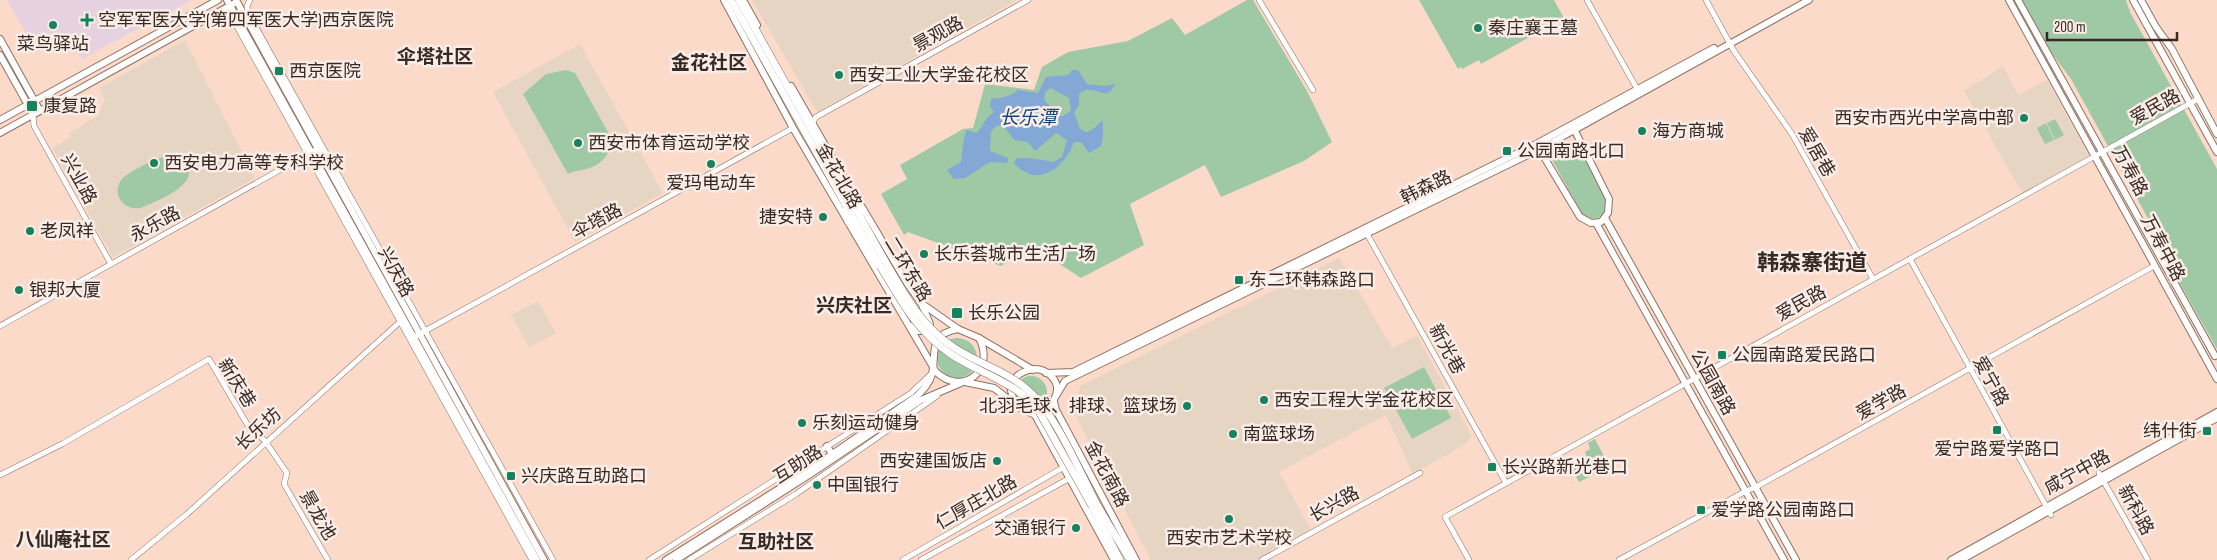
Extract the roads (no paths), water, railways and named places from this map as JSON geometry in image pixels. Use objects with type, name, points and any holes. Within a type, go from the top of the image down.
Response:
[{"type":"highway","name":"二环东路","points":[[731,0],[883,264],[916,313],[942,340],[1028,389],[1050,416],[1095,506],[1115,551],[1117,560]]},
{"type":"highway","name":"二环东路","points":[[739,0],[837,184]]},
{"type":"highway","points":[[837,184],[863,210]]},
{"type":"highway","points":[[837,184],[849,224]]},
{"type":"highway","name":"二环东路","points":[[1095,506],[1130,560]]},
{"type":"main road","points":[[0,120],[218,0]]},
{"type":"main road","name":"金花北路","points":[[724,0],[793,128],[932,364]]},
{"type":"main road","name":"金花北路","points":[[743,0],[812,123],[907,283],[921,303],[958,329]]},
{"type":"main road","name":"韩森路","points":[[1729,42],[1800,0]]},
{"type":"main road","name":"韩森路","points":[[1055,399],[1065,381],[1537,145],[1809,0]]},
{"type":"main road","name":"万寿中路","points":[[2009,0],[2217,378]]},
{"type":"main road","name":"万寿路","points":[[2018,0],[2215,356]]},
{"type":"main road","points":[[2133,0],[2217,152]]},
{"type":"main road","points":[[2141,0],[2156,27],[2172,49],[2217,134]]},
{"type":"main road","points":[[0,133],[195,25],[229,3],[238,1]]},
{"type":"main road","name":"兴庆路","points":[[238,1],[402,320],[420,334],[537,560]]},
{"type":"main road","name":"兴庆路","points":[[229,3],[420,334],[544,560]]},
{"type":"main road","points":[[242,27],[244,39]]},
{"type":"main road","points":[[0,39],[36,113]]},
{"type":"main road","points":[[0,55],[31,103]]},
{"type":"main road","points":[[1537,145],[1580,217],[1585,221],[1596,223],[1605,218],[1609,199],[1573,126]]},
{"type":"main road","points":[[2110,165],[2121,202]]},
{"type":"main road","name":"公园南路","points":[[1605,218],[1796,560]]},
{"type":"main road","name":"公园南路","points":[[1596,223],[1784,560]]},
{"type":"main road","name":"韩森路","points":[[1046,373],[1073,372],[1366,230]]},
{"type":"main road","points":[[905,320],[918,331],[928,328],[930,321],[921,303]]},
{"type":"main road","points":[[958,329],[979,338],[1033,370],[1046,373],[1055,382],[1055,399],[1046,411],[1036,415],[1020,408],[1004,394],[989,386],[945,380],[936,372],[932,364],[935,343],[949,330],[958,329]]},
{"type":"main road","points":[[965,382],[976,375],[982,367],[985,357],[984,347],[979,338]]},
{"type":"main road","name":"互助路","points":[[666,560],[832,454],[917,396],[924,390],[932,372],[932,364]]},
{"type":"main road","points":[[1014,402],[1010,390],[1012,381],[1023,372],[1033,370]]},
{"type":"main road","name":"互助路","points":[[676,560],[812,473],[921,400],[965,382]]},
{"type":"main road","name":"金花南路","points":[[1055,399],[1056,410],[1109,500],[1136,560]]},
{"type":"main road","name":"咸宁中路","points":[[1961,560],[2048,511],[2102,476],[2217,412]]},
{"type":"main road","name":"金花南路","points":[[1036,415],[1117,560]]},
{"type":"main road","name":"咸宁中路","points":[[2102,476],[2217,418]]},
{"type":"main road","points":[[826,446],[832,454]]},
{"type":"main road","name":"咸宁中路","points":[[1951,560],[2048,511]]},
{"type":"street","points":[[250,0],[247,6],[248,13],[315,151]]},
{"type":"street","name":"景观路","points":[[812,123],[816,117],[1028,0]]},
{"type":"street","points":[[1259,0],[1313,90]]},
{"type":"street","points":[[1587,0],[1636,86]]},
{"type":"street","name":"爱居巷","points":[[1706,0],[1729,42],[1792,134],[1873,279]]},
{"type":"street","points":[[195,25],[218,16],[228,16],[235,23],[315,151]]},
{"type":"street","name":"爱民路","points":[[1468,560],[1444,517],[2198,99]]},
{"type":"street","name":"兴业路","points":[[36,113],[34,126],[110,264]]},
{"type":"street","name":"伞塔路","points":[[420,334],[793,128]]},
{"type":"street","name":"永乐路","points":[[0,326],[315,151]]},
{"type":"street","name":"新光巷","points":[[1366,230],[1506,483]]},
{"type":"street","name":"爱宁路","points":[[1910,259],[2048,511]]},
{"type":"street","name":"爱学路","points":[[1619,560],[1756,487],[2154,266]]},
{"type":"street","points":[[402,320],[532,560]]},
{"type":"street","name":"长乐坊","points":[[130,560],[187,514],[402,320]]},
{"type":"street","points":[[420,334],[553,560]]},
{"type":"street","name":"新庆巷","points":[[0,475],[86,430],[209,359],[246,424],[265,442],[287,473],[284,484]]},
{"type":"street","points":[[649,560],[911,393],[932,372]]},
{"type":"street","points":[[690,560],[796,494],[943,390]]},
{"type":"street","name":"仁厚庄北路","points":[[902,560],[1064,467]]},
{"type":"street","name":"长兴路","points":[[1262,560],[1420,473]]},
{"type":"street","name":"新科路","points":[[2102,476],[2148,560]]},
{"type":"street","name":"仁厚庄北路","points":[[925,559],[1070,478]]},
{"type":"street","name":"景龙池","points":[[284,484],[328,560]]},
{"type":"street","points":[[922,549],[925,559]]},
{"type":"water","name":"长乐潭","points":[[1072,70],[1078,70],[1087,84],[1105,86],[1115,84],[1106,93],[1086,90],[1079,94],[1079,105],[1074,112],[1080,129],[1086,132],[1092,130],[1103,120],[1101,146],[1089,153],[1081,142],[1074,142],[1064,160],[1057,167],[1040,175],[1032,174],[1023,171],[1014,163],[1016,159],[1029,158],[1053,162],[1062,157],[1067,140],[1056,133],[1035,151],[1028,142],[1014,140],[1003,125],[996,126],[991,132],[990,151],[1008,158],[1007,163],[990,162],[965,178],[954,179],[947,170],[961,162],[963,141],[967,130],[976,133],[994,112],[990,107],[991,99],[1008,96],[1018,90],[1038,93],[1046,77],[1068,75]],"holes":[[[1051,88],[1069,98],[1071,111],[1063,116],[1059,116],[1044,100],[1046,91]]]},
{"type":"place","name":"空军军医大学(第四军医大学)西京医院","points":[[87,20]]},
{"type":"place","name":"菜鸟驿站","points":[[53,25]]},
{"type":"place","name":"秦庄襄王墓","points":[[1478,28]]},
{"type":"place","name":"西京医院","points":[[279,71]]},
{"type":"place","name":"西安工业大学金花校区","points":[[839,75]]},
{"type":"place","name":"康复路","points":[[32,106]]},
{"type":"place","name":"西安市西光中学高中部","points":[[2024,118]]},
{"type":"place","name":"海方商城","points":[[1642,131]]},
{"type":"place","name":"西安市体育运动学校","points":[[578,143]]},
{"type":"place","name":"公园南路北口","points":[[1507,151]]},
{"type":"place","name":"西安电力高等专科学校","points":[[154,163]]},
{"type":"place","name":"爱玛电动车","points":[[711,164]]},
{"type":"place","name":"捷安特","points":[[823,217]]},
{"type":"place","name":"老凤祥","points":[[30,231]]},
{"type":"place","name":"长乐荟城市生活广场","points":[[924,254]]},
{"type":"place","name":"东二环韩森路口","points":[[1239,280]]},
{"type":"place","name":"银邦大厦","points":[[19,290]]},
{"type":"place","name":"长乐公园","points":[[957,313]]},
{"type":"place","name":"公园南路爱民路口","points":[[1722,355]]},
{"type":"place","name":"西安工程大学金花校区","points":[[1264,400]]},
{"type":"place","name":"北羽毛球、排球、篮球场","points":[[1187,406]]},
{"type":"place","name":"乐刻运动健身","points":[[802,423]]},
{"type":"place","name":"爱宁路爱学路口","points":[[1997,430]]},
{"type":"place","name":"纬什街","points":[[2207,431]]},
{"type":"place","name":"南篮球场","points":[[1233,434]]},
{"type":"place","name":"西安建国饭店","points":[[997,461]]},
{"type":"place","name":"长兴路新光巷口","points":[[1492,467]]},
{"type":"place","name":"兴庆路互助路口","points":[[511,476]]},
{"type":"place","name":"中国银行","points":[[817,485]]},
{"type":"place","name":"爱学路公园南路口","points":[[1701,510]]},
{"type":"place","name":"西安市艺术学校","points":[[1229,519]]},
{"type":"place","name":"交通银行","points":[[1076,528]]},
{"type":"district","name":"伞塔社区","points":[[435,56]]},
{"type":"district","name":"金花社区","points":[[709,62]]},
{"type":"district","name":"韩森寨街道","points":[[1812,262]]},
{"type":"district","name":"兴庆社区","points":[[854,305]]},
{"type":"district","name":"八仙庵社区","points":[[63,539]]},
{"type":"district","name":"互助社区","points":[[776,541]]}]
